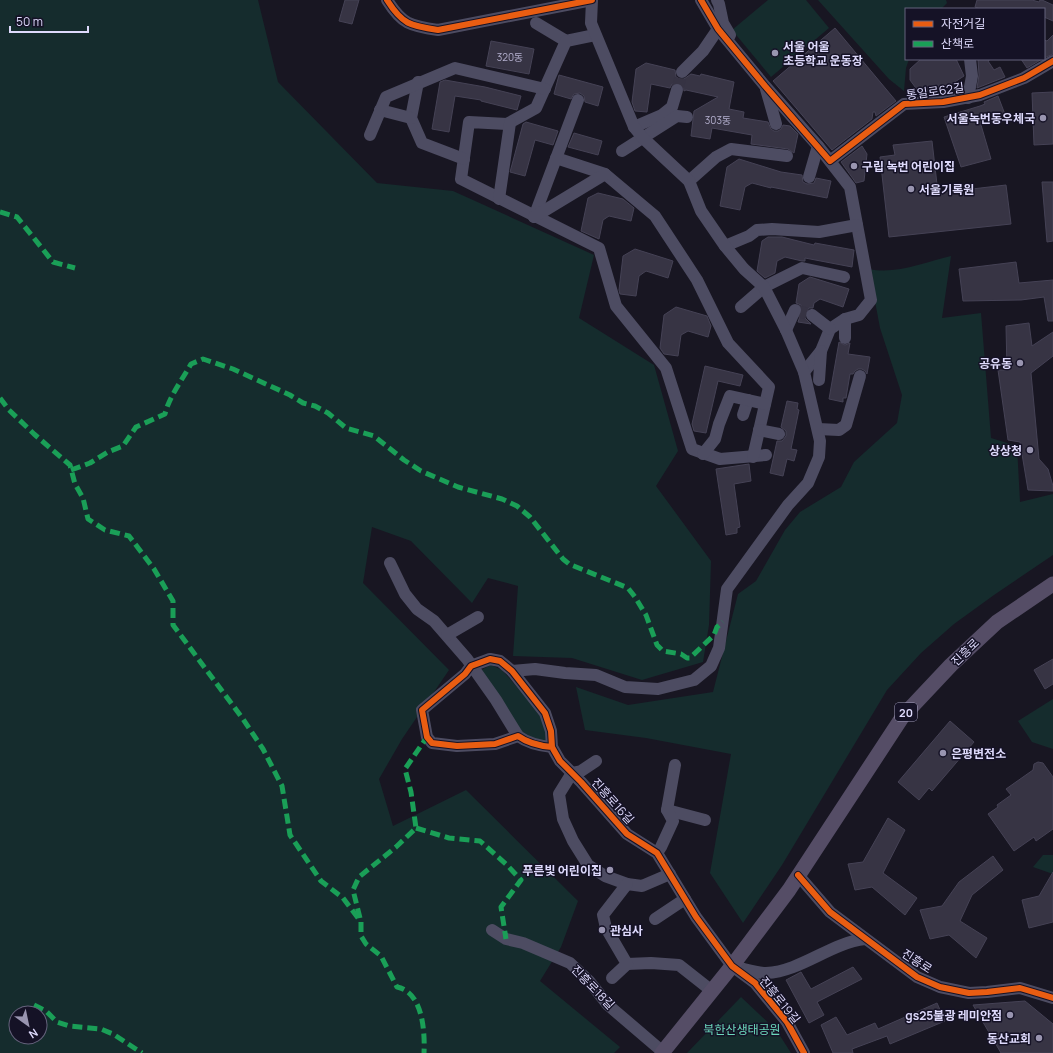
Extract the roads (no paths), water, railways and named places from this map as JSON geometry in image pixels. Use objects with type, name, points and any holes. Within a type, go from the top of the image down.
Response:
[{"type":"main road","name":"진흥로","points":[[663,1052],[732,966],[789,890],[903,716],[951,665],[997,622],[1053,584]]},
{"type":"street","points":[[387,0],[396,14],[407,23],[419,27],[438,30],[592,0],[591,23],[634,127],[643,138],[689,181],[701,211],[725,246],[744,269],[764,287],[786,330],[804,372],[818,429],[820,441],[819,457],[808,483],[788,505],[727,589],[719,648],[711,666],[694,680],[658,689],[625,687],[596,675],[536,669],[512,672]]},
{"type":"street","points":[[701,0],[718,29],[765,86],[818,146],[833,158]]},
{"type":"street","points":[[717,0],[723,23],[731,37],[833,158],[850,187],[871,300],[858,315],[845,319],[830,329],[821,351],[804,372]]},
{"type":"street","points":[[536,22],[566,42],[595,35]]},
{"type":"street","points":[[682,72],[703,51],[718,29]]},
{"type":"street","points":[[566,42],[536,108],[507,124],[469,122],[461,179],[534,217],[599,248],[616,306],[666,368],[692,449],[720,463],[766,455]]},
{"type":"street","points":[[968,98],[972,76],[970,60]]},
{"type":"street","name":"통일로62길","points":[[833,158],[904,104],[943,102],[980,95],[1024,78],[1053,61]]},
{"type":"street","points":[[370,135],[386,97],[418,82],[455,68],[545,89]]},
{"type":"street","points":[[418,82],[411,118],[422,143],[464,159]]},
{"type":"street","points":[[765,86],[776,124]]},
{"type":"street","points":[[634,127],[662,115],[672,107],[677,90]]},
{"type":"street","points":[[534,217],[578,100]]},
{"type":"street","points":[[380,110],[411,118]]},
{"type":"street","points":[[622,151],[677,116],[687,117]]},
{"type":"street","points":[[499,199],[510,123]]},
{"type":"street","points":[[809,177],[818,146]]},
{"type":"street","points":[[689,181],[716,157],[731,149],[787,156]]},
{"type":"street","points":[[556,158],[605,174],[654,216],[697,280],[728,343],[768,387],[753,457]]},
{"type":"street","points":[[534,217],[605,174]]},
{"type":"street","points":[[725,246],[750,236],[757,230],[772,229],[819,232],[836,235],[857,225]]},
{"type":"street","points":[[741,306],[764,287],[802,268],[844,277]]},
{"type":"street","points":[[786,330],[795,310]]},
{"type":"street","points":[[812,315],[830,329]]},
{"type":"street","points":[[845,319],[845,338]]},
{"type":"street","points":[[819,380],[821,351]]},
{"type":"street","points":[[818,429],[839,430],[846,425],[860,376]]},
{"type":"street","points":[[703,454],[715,439],[730,396],[765,404]]},
{"type":"street","points":[[743,415],[748,400]]},
{"type":"street","points":[[759,430],[779,434]]},
{"type":"street","points":[[390,562],[405,594],[417,609],[434,621],[447,635],[471,666],[496,700],[518,736],[526,742],[540,746],[552,747],[551,731],[545,713],[512,672],[500,661],[490,659],[471,666],[465,674],[422,710],[427,737],[432,743],[457,746],[495,744],[518,736]]},
{"type":"street","points":[[447,635],[478,617]]},
{"type":"street","name":"진흥로16길","points":[[552,747],[560,761],[627,834],[657,853],[696,917],[732,966]]},
{"type":"street","points":[[596,761],[581,771],[572,773],[559,794],[563,819],[573,841],[588,865],[605,876],[627,884],[642,886],[670,874]]},
{"type":"street","points":[[657,853],[661,848],[673,821],[666,810],[675,765]]},
{"type":"street","points":[[666,810],[705,820]]},
{"type":"street","name":"진흥로","points":[[798,875],[830,912],[917,977],[940,987],[969,993],[1020,988],[1053,998]]},
{"type":"street","points":[[627,884],[603,915],[606,928],[627,964]]},
{"type":"street","points":[[655,919],[685,900]]},
{"type":"street","name":"진흥로18길","points":[[492,930],[506,939],[523,943],[570,963],[589,981],[608,1005],[663,1052]]},
{"type":"street","points":[[732,966],[765,973],[781,970],[813,958],[835,947],[865,939]]},
{"type":"street","points":[[612,978],[627,964],[652,963],[679,965],[712,991]]},
{"type":"street","name":"진흥로19길","points":[[732,966],[755,983],[787,1022],[804,1053]]},
{"type":"tunnel","points":[[677,90],[682,72]]},
{"type":"tunnel","points":[[795,310],[812,315]]},
{"type":"place","name":"서울 어울 초등학교 운동장","points":[[775,53]]},
{"type":"place","name":"서울녹번동우체국","points":[[1043,118]]},
{"type":"place","name":"구립 녹번 어린이집","points":[[854,166]]},
{"type":"place","name":"서울기록원","points":[[911,189]]},
{"type":"place","name":"공유동","points":[[1020,363]]},
{"type":"place","name":"상상청","points":[[1030,450]]},
{"type":"place","name":"은평변전소","points":[[943,753]]},
{"type":"place","name":"푸른빛 어린이집","points":[[610,870]]},
{"type":"place","name":"관심사","points":[[602,930]]},
{"type":"place","name":"gs25불광 레미안점","points":[[1010,1015]]},
{"type":"place","name":"동산교회","points":[[1039,1038]]},
{"type":"park label","name":"북한산생태공원","points":[[742,1029]]}]
